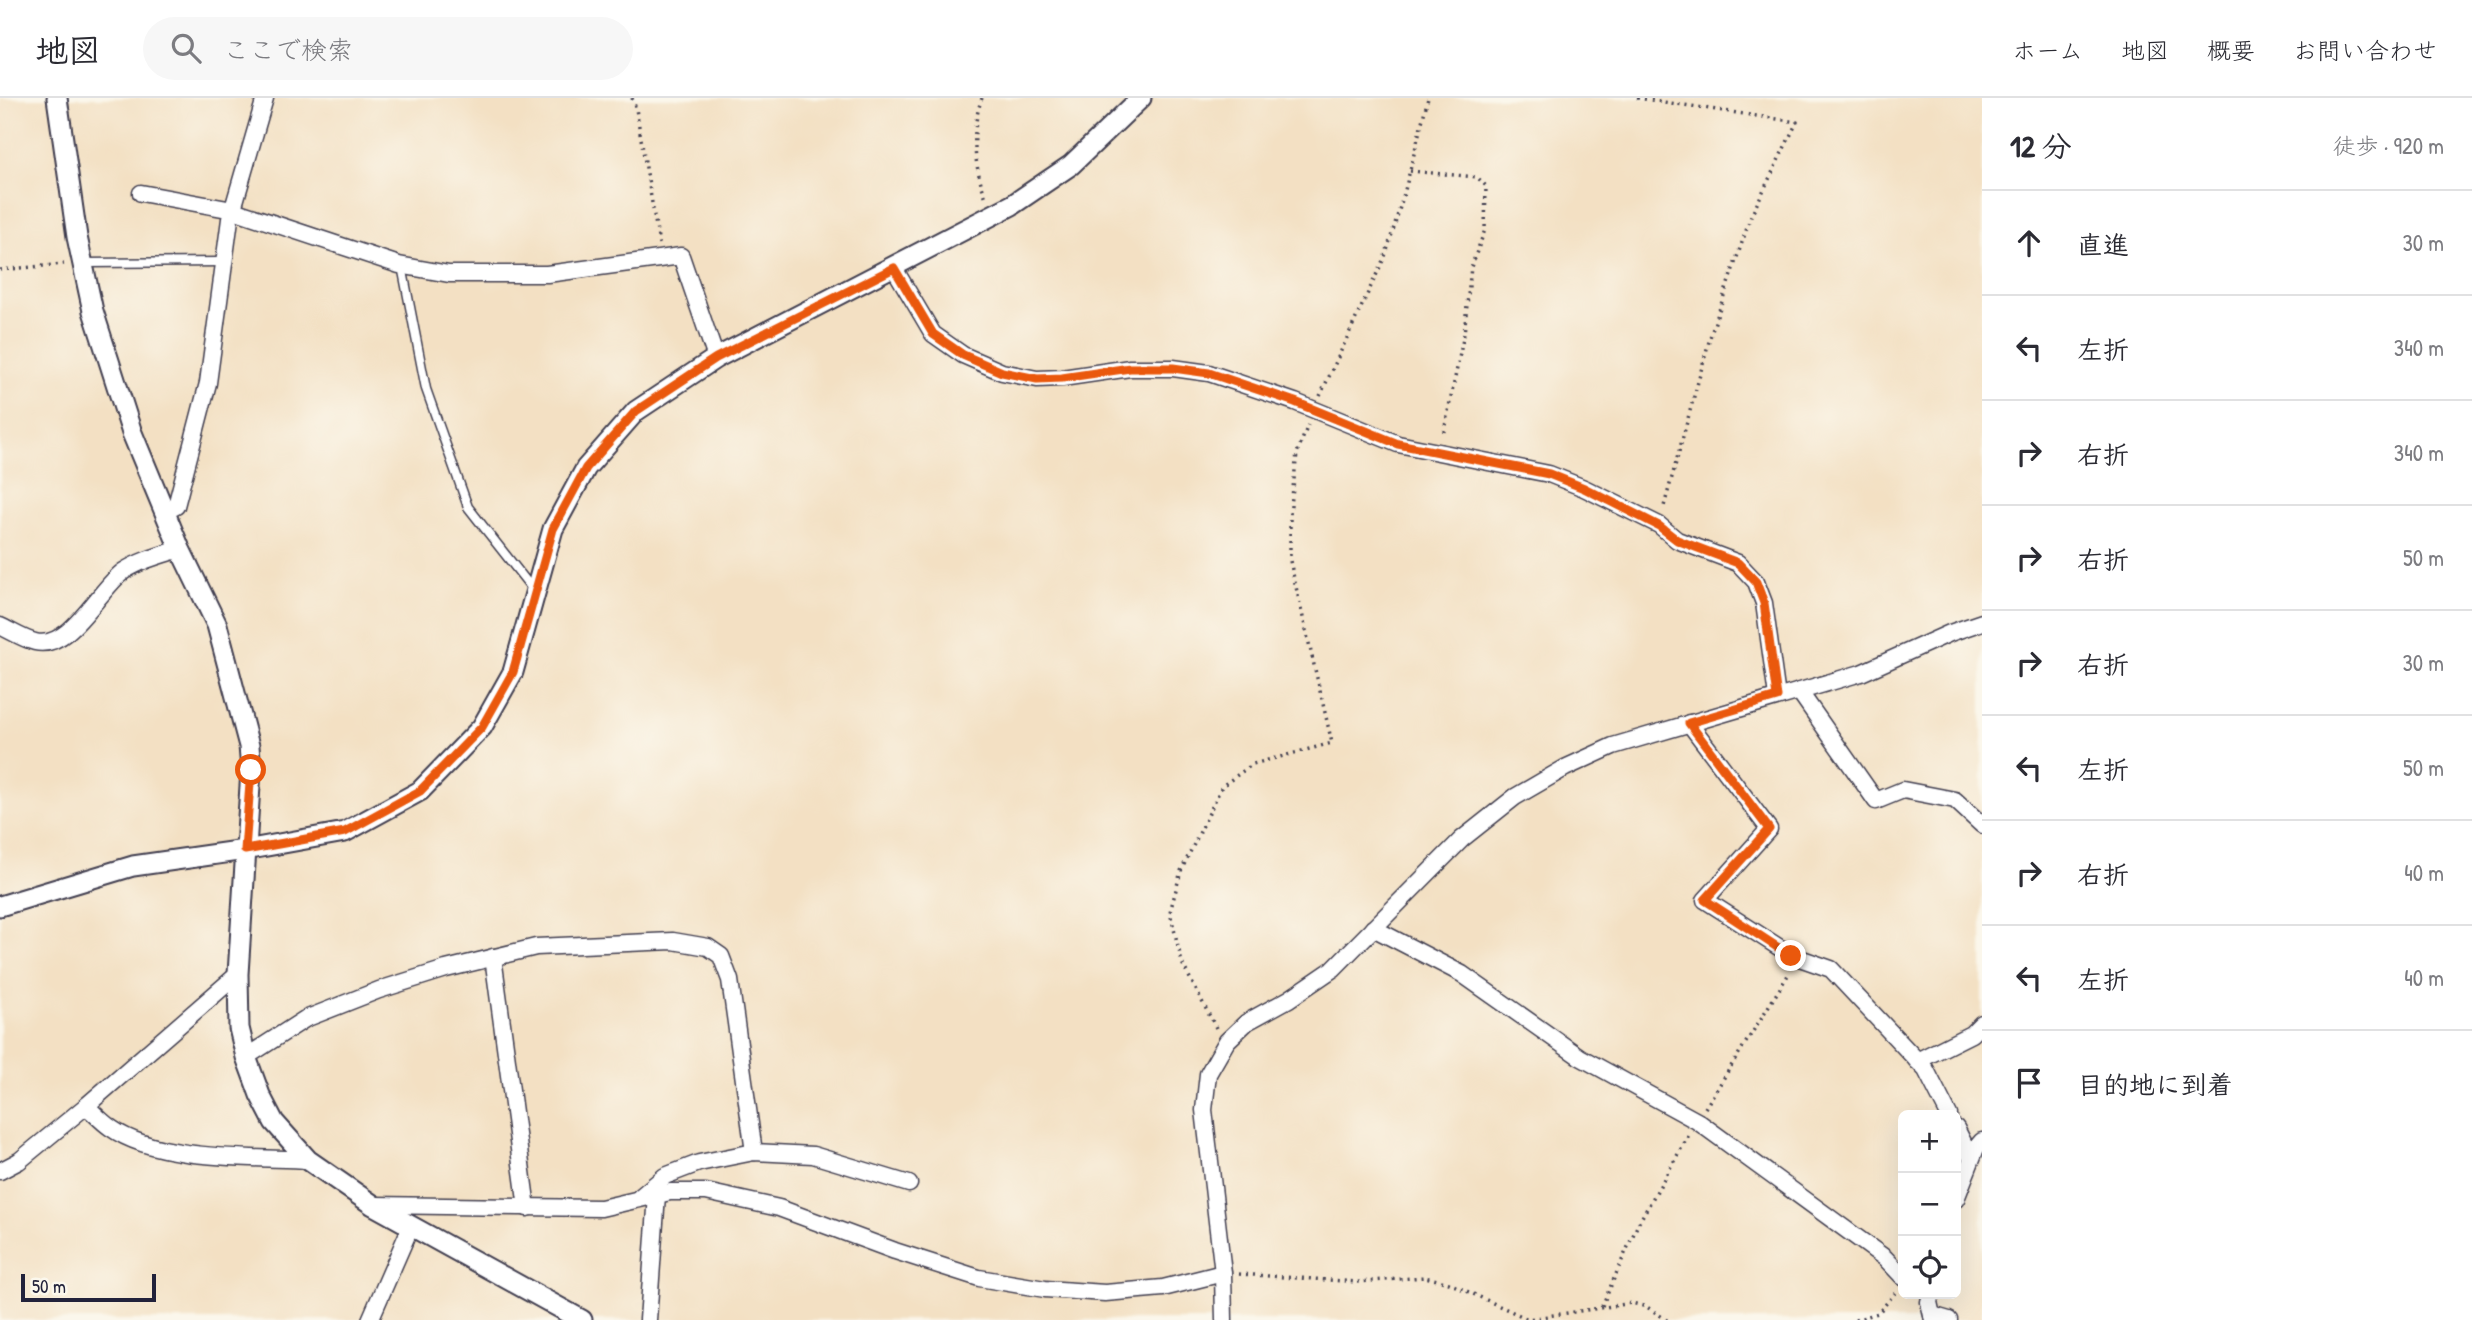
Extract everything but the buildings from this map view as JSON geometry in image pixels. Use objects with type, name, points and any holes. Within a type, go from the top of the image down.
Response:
[{"type":"street","points":[[57,98],[82,263],[93,311],[132,433],[180,549],[217,625],[249,746],[251,770],[238,974],[239,1028],[260,1095],[274,1122],[308,1160],[373,1205],[582,1320]]},
{"type":"street","points":[[166,511],[176,506],[208,383],[233,211],[265,98]]},
{"type":"street","points":[[0,906],[133,866],[345,832],[420,791],[482,727],[513,672],[553,529],[586,468],[636,411],[716,358],[1012,205],[1071,165],[1141,98]]},
{"type":"street","points":[[141,193],[233,211],[402,265],[449,274],[547,274],[681,256],[716,358]]},
{"type":"street","points":[[894,268],[933,334],[963,355],[1002,372],[1037,379],[1130,368],[1173,368],[1209,373],[1314,409],[1398,444],[1549,474],[1584,488],[1659,526],[1677,540],[1738,563],[1756,582],[1764,603],[1777,697]]},
{"type":"street","points":[[0,626],[36,643],[54,641],[78,621],[123,572],[149,559],[180,549]]},
{"type":"street","points":[[1224,1320],[1223,1273],[1204,1110],[1208,1074],[1224,1046],[1247,1022],[1289,999],[1333,969],[1462,839],[1515,797],[1565,768],[1613,746],[1861,673],[1982,622]]},
{"type":"street","points":[[1799,691],[1876,801],[1903,790],[1955,800],[1982,825]]},
{"type":"street","points":[[1689,723],[1769,829],[1705,900],[1791,956],[1831,969],[1926,1070],[1947,1110]]},
{"type":"street","points":[[1373,928],[1462,974],[1580,1057],[1697,1121],[1885,1258],[1898,1272]]},
{"type":"street","points":[[246,1057],[305,1019],[379,990],[493,957],[536,947],[673,941],[708,947],[721,956],[730,980],[754,1152]]},
{"type":"street","points":[[493,957],[527,1208]]},
{"type":"street","points":[[0,1171],[19,1161],[86,1106],[238,974]]},
{"type":"street","points":[[1917,1060],[1971,1034],[1982,1023]]},
{"type":"street","points":[[86,1106],[112,1129],[158,1149],[308,1160]]},
{"type":"street","points":[[1961,1137],[1972,1158]]},
{"type":"street","points":[[1961,1186],[1976,1148],[1982,1141]]},
{"type":"street","points":[[637,1199],[665,1177],[699,1163],[754,1152],[813,1155],[909,1184]]},
{"type":"street","points":[[373,1205],[601,1208],[670,1192],[706,1192],[779,1208],[895,1251],[979,1278],[1045,1289],[1105,1293],[1163,1288],[1223,1273]]},
{"type":"street","points":[[648,1320],[657,1195]]},
{"type":"street","points":[[370,1320],[411,1226]]},
{"type":"street","points":[[1929,1305],[1949,1320]]},
{"type":"lane","points":[[82,263],[224,262]]},
{"type":"lane","points":[[402,265],[426,389],[468,507],[536,594]]},
{"type":"path","points":[[632,98],[662,259]]},
{"type":"path","points":[[982,98],[974,118],[977,175],[993,216]]},
{"type":"path","points":[[1224,1046],[1182,963],[1170,912],[1181,871],[1222,786],[1253,764],[1332,743],[1290,561],[1290,515],[1297,453],[1314,409],[1386,254],[1428,98]]},
{"type":"path","points":[[1637,98],[1797,122],[1751,216],[1712,334],[1659,526]]},
{"type":"path","points":[[1410,171],[1476,177],[1486,186],[1485,230],[1471,267],[1464,334],[1440,453]]},
{"type":"path","points":[[0,270],[82,263]]},
{"type":"path","points":[[1223,1273],[1358,1282],[1425,1277],[1449,1283],[1528,1319],[1632,1304],[1647,1307],[1667,1320]]},
{"type":"path","points":[[1855,1320],[1878,1313],[1898,1290]]},
{"type":"route","points":[[251,770],[245,850],[345,832],[420,791],[482,727],[513,672],[553,529],[586,468],[636,411],[716,358],[894,268],[933,334],[963,355],[1002,372],[1037,379],[1130,368],[1173,368],[1209,373],[1295,402],[1398,444],[1549,474],[1584,488],[1659,526],[1677,540],[1738,563],[1756,582],[1764,603],[1777,697],[1689,723],[1769,829],[1705,900],[1791,956]]}]
